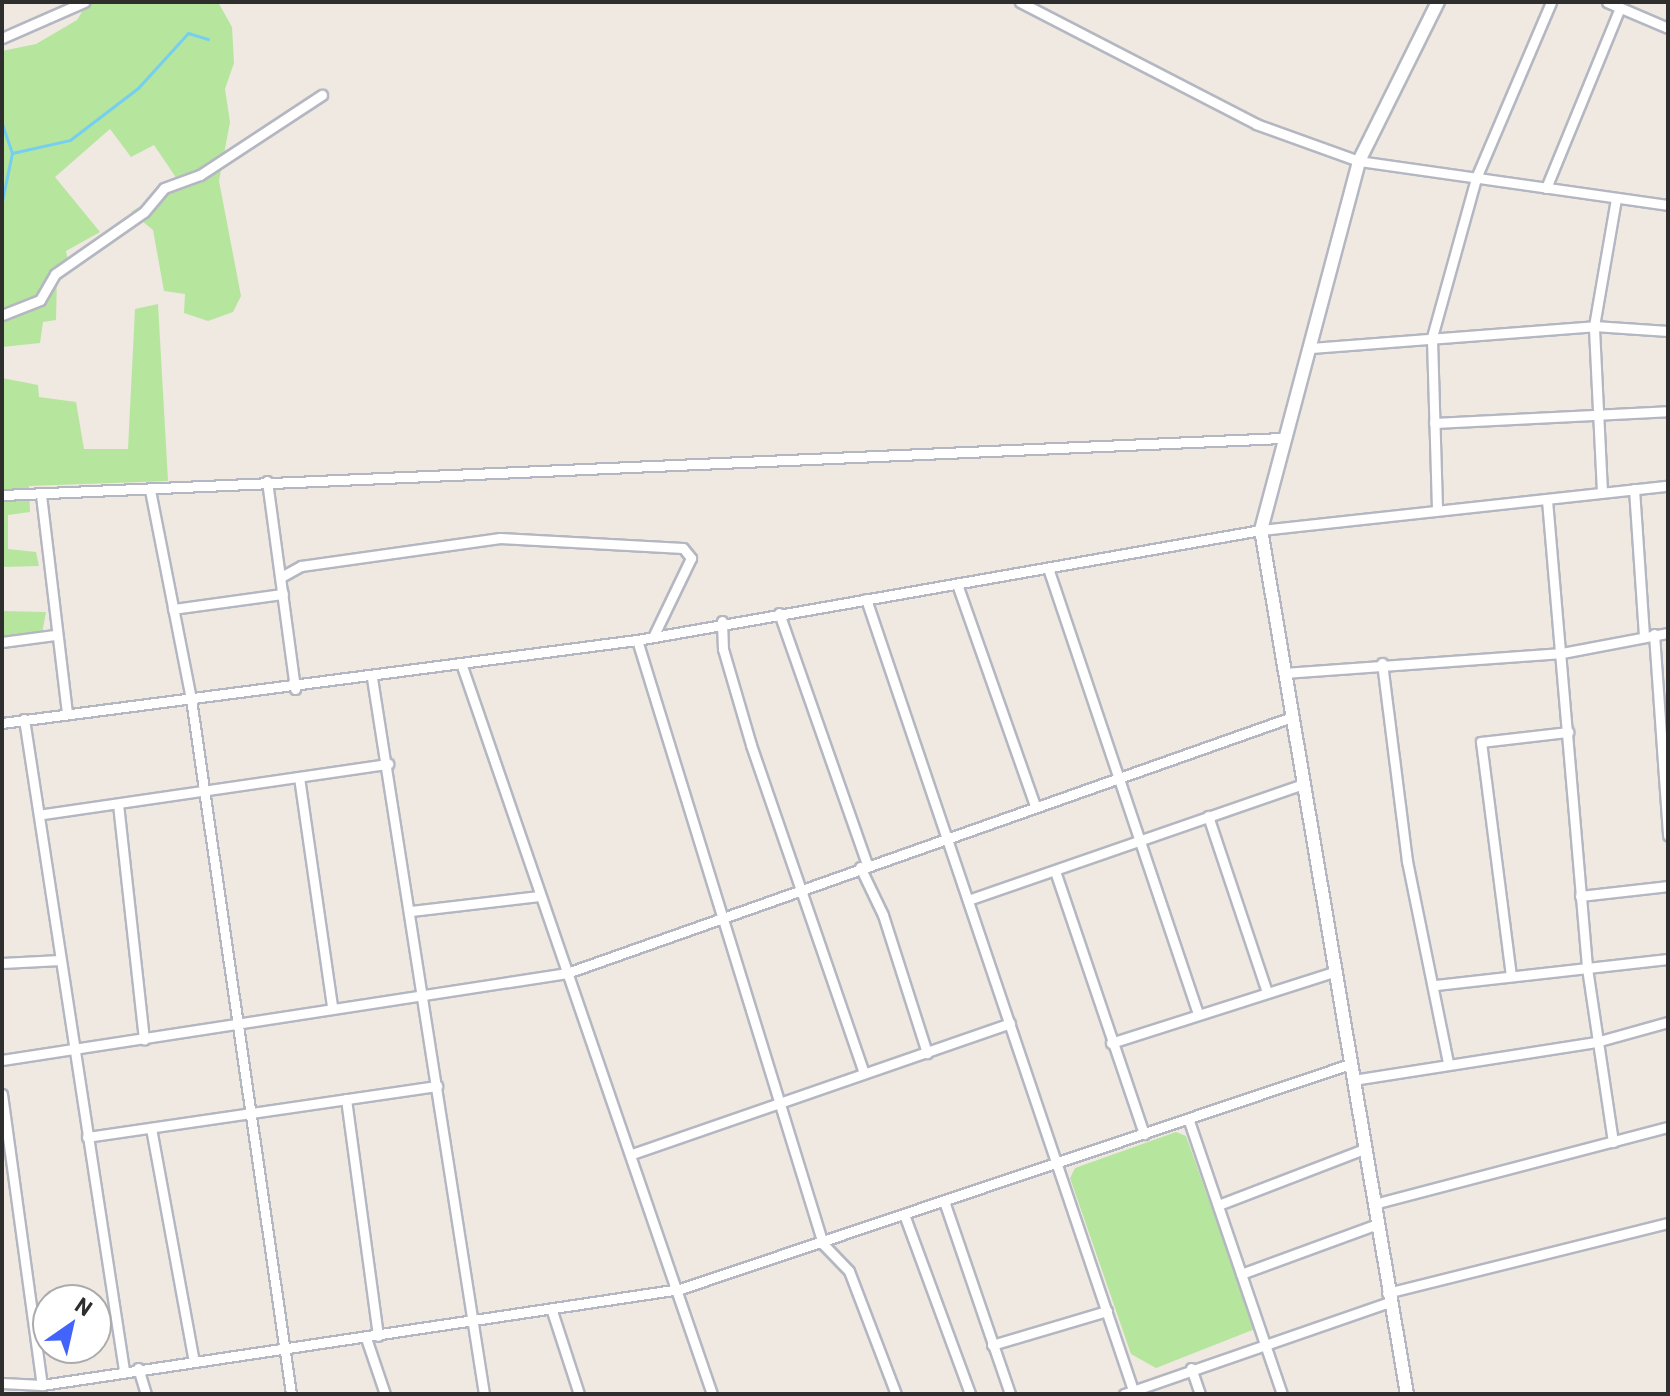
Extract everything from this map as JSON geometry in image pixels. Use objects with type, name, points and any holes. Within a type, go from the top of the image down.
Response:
[{"type":"street","points":[[2,38],[84,2]]},
{"type":"street","points":[[1020,2],[1256,124],[1359,161],[1668,205]]},
{"type":"street","points":[[1407,1394],[1300,785],[1261,530],[1359,161],[1438,2]]},
{"type":"street","points":[[1437,508],[1432,337],[1476,178],[1551,2]]},
{"type":"street","points":[[1607,2],[1668,28]]},
{"type":"street","points":[[1546,188],[1620,8]]},
{"type":"street","points":[[2,315],[40,300],[55,274],[144,212],[164,188],[200,175],[322,95]]},
{"type":"street","points":[[1602,492],[1594,326],[1616,198]]},
{"type":"street","points":[[1311,348],[1594,326],[1668,331]]},
{"type":"street","points":[[1434,423],[1597,411],[1668,411]]},
{"type":"street","points":[[2,495],[1283,438]]},
{"type":"street","points":[[267,481],[295,689]]},
{"type":"street","points":[[2,723],[67,712],[295,689],[637,640],[722,621],[957,584],[1261,530],[1437,508],[1547,500],[1668,486]]},
{"type":"street","points":[[1634,489],[1649,634],[1666,729],[1668,836]]},
{"type":"street","points":[[150,490],[191,699],[249,1117],[287,1348],[291,1394]]},
{"type":"street","points":[[41,495],[55,635],[67,712]]},
{"type":"street","points":[[1547,500],[1587,968],[1613,1142]]},
{"type":"street","points":[[281,577],[301,566],[500,538],[683,548],[691,558],[654,635]]},
{"type":"street","points":[[1048,568],[1198,1013]]},
{"type":"street","points":[[957,584],[1035,806]]},
{"type":"street","points":[[173,609],[283,594]]},
{"type":"street","points":[[866,599],[1107,1311],[1128,1392],[1388,1298],[1668,1223]]},
{"type":"street","points":[[779,613],[927,1053]]},
{"type":"street","points":[[722,621],[723,649],[800,889],[864,1073]]},
{"type":"street","points":[[1284,673],[1382,663],[1562,653],[1649,634],[1668,633]]},
{"type":"street","points":[[2,642],[55,635]]},
{"type":"street","points":[[637,640],[776,1102],[823,1244],[849,1271],[896,1394]]},
{"type":"street","points":[[1382,663],[1407,861],[1436,985],[1448,1062]]},
{"type":"street","points":[[462,666],[539,896],[680,1289],[712,1394]]},
{"type":"street","points":[[372,678],[411,911],[468,1323],[484,1394]]},
{"type":"street","points":[[2,1060],[144,1040],[422,992],[567,973],[945,835],[1289,718]]},
{"type":"street","points":[[24,719],[44,814],[60,960],[124,1370]]},
{"type":"street","points":[[1511,976],[1481,742],[1568,732]]},
{"type":"street","points":[[44,814],[118,804],[203,787],[388,764]]},
{"type":"street","points":[[299,777],[332,1006]]},
{"type":"street","points":[[968,900],[1300,785]]},
{"type":"street","points":[[118,804],[144,1040]]},
{"type":"street","points":[[1208,816],[1267,992]]},
{"type":"street","points":[[1055,871],[1144,1134]]},
{"type":"street","points":[[1580,896],[1668,886]]},
{"type":"street","points":[[411,911],[539,896]]},
{"type":"street","points":[[1436,985],[1668,959]]},
{"type":"street","points":[[2,963],[60,960]]},
{"type":"street","points":[[1111,1043],[1334,972]]},
{"type":"street","points":[[1353,1080],[1448,1062],[1596,1042],[1668,1022]]},
{"type":"street","points":[[632,1154],[1010,1023]]},
{"type":"street","points":[[2,1383],[35,1388],[193,1357],[366,1338],[680,1289],[945,1204],[1056,1162],[1189,1121],[1350,1064]]},
{"type":"street","points":[[87,1137],[249,1117],[437,1086]]},
{"type":"street","points":[[2,1094],[35,1388]]},
{"type":"street","points":[[346,1099],[378,1336]]},
{"type":"street","points":[[1189,1121],[1221,1204],[1282,1394]]},
{"type":"street","points":[[1374,1204],[1668,1127]]},
{"type":"street","points":[[151,1128],[193,1357]]},
{"type":"street","points":[[1221,1204],[1364,1149]]},
{"type":"street","points":[[945,1204],[1010,1394]]},
{"type":"street","points":[[905,1217],[970,1394]]},
{"type":"street","points":[[1241,1274],[1378,1224]]},
{"type":"street","points":[[552,1311],[579,1394]]},
{"type":"street","points":[[992,1345],[1107,1311]]},
{"type":"street","points":[[366,1338],[385,1394]]},
{"type":"street","points":[[138,1368],[146,1394]]},
{"type":"street","points":[[1191,1368],[1200,1394]]},
{"type":"green space","points":[[88,2],[218,2],[232,27],[234,63],[225,89],[230,122],[219,181],[241,296],[233,312],[208,321],[184,313],[185,294],[164,291],[153,230],[131,212],[179,182],[154,145],[131,157],[110,129],[55,177],[100,232],[66,251],[70,270],[57,275],[56,320],[43,322],[40,343],[2,347],[2,51],[36,44],[77,20]]},
{"type":"green space","points":[[158,304],[168,481],[29,486],[30,512],[8,515],[8,549],[36,552],[39,566],[2,567],[2,378],[38,385],[39,397],[76,402],[84,449],[128,449],[135,309]]},
{"type":"green space","points":[[2,611],[46,612],[42,634],[2,637]]},
{"type":"green space","points":[[1176,1132],[1186,1136],[1255,1329],[1156,1368],[1131,1354],[1070,1178],[1075,1168]]},
{"type":"waterway","points":[[2,201],[12,153],[70,140],[138,88],[188,33],[208,39]]},
{"type":"waterway","points":[[2,124],[12,153]]}]
